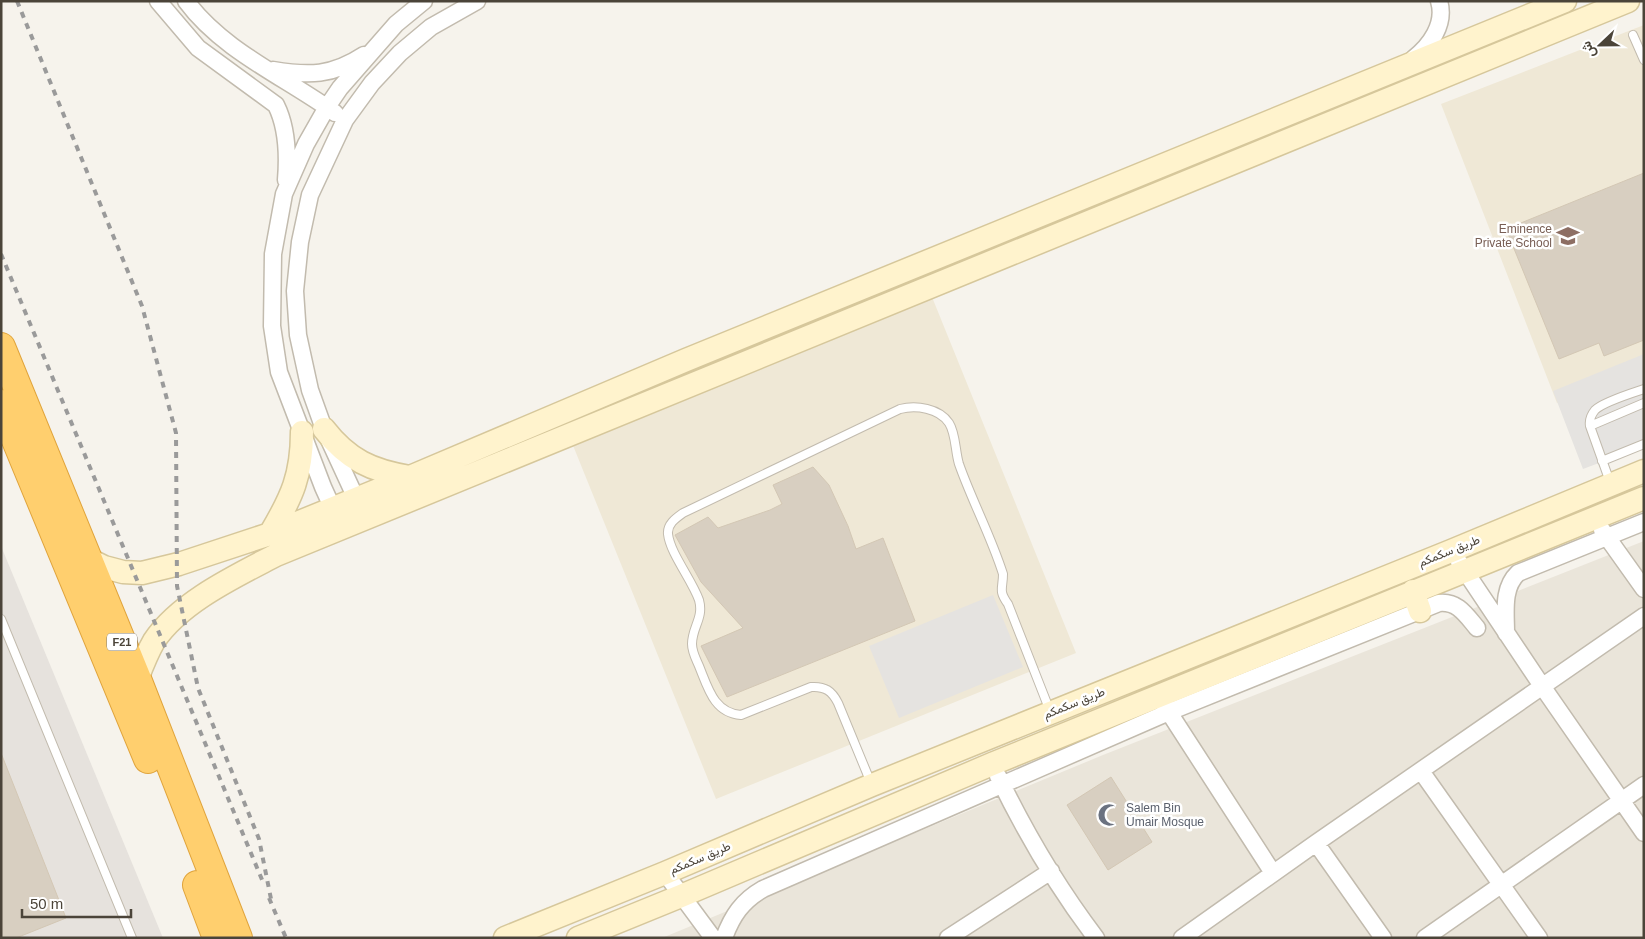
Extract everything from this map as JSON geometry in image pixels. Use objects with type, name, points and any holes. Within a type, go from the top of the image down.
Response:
[{"type":"highway","name":"F21","points":[[1,347],[137,679],[238,938]]},
{"type":"highway","name":"F21","points":[[1,404],[159,785],[218,938]]},
{"type":"street","points":[[158,1],[198,48],[276,105],[282,118],[287,168],[273,254],[272,326],[279,372],[342,529]]},
{"type":"street","points":[[186,1],[194,12],[228,42],[265,69],[327,107],[344,120]]},
{"type":"street","points":[[284,194],[306,144],[327,107],[374,48],[396,24],[424,1]]},
{"type":"street","points":[[365,519],[324,429],[310,390],[298,335],[295,291],[300,242],[310,195],[344,120],[372,83],[400,54],[431,28],[477,1]]},
{"type":"street","points":[[1399,69],[1414,58],[1433,39],[1438,29],[1441,6],[1439,1]]},
{"type":"street","points":[[88,559],[104,567],[123,572],[142,572],[180,564],[270,534],[686,360],[1565,1]]},
{"type":"street","points":[[137,679],[144,659],[154,641],[168,624],[184,610],[229,580],[276,555],[1628,1]]},
{"type":"street","points":[[265,69],[296,74],[318,74],[351,63],[374,48]]},
{"type":"street","points":[[324,429],[334,442],[359,462],[373,469],[410,477]]},
{"type":"street","points":[[270,534],[292,495],[302,454],[302,432]]},
{"type":"street","name":"طريق سكمكم","points":[[505,938],[665,873],[872,785],[1644,471]]},
{"type":"street","name":"طريق سكمكم","points":[[578,938],[681,896],[997,774],[1417,601],[1464,570],[1644,498]]},
{"type":"street","points":[[1594,518],[1644,589]]},
{"type":"street","points":[[1506,633],[1507,591],[1510,583],[1518,573],[1644,522]]},
{"type":"street","points":[[1451,551],[1644,833]]},
{"type":"street","points":[[1417,601],[1452,604],[1462,610],[1477,628]]},
{"type":"street","points":[[1182,938],[1644,616]]},
{"type":"street","points":[[1164,704],[1273,873]]},
{"type":"street","points":[[1421,771],[1539,938]]},
{"type":"street","points":[[724,938],[736,911],[748,898],[762,889],[997,774],[1050,871],[1096,938]]},
{"type":"street","points":[[1425,938],[1644,784]]},
{"type":"street","points":[[1316,843],[1383,938]]},
{"type":"street","points":[[948,938],[1050,871]]},
{"type":"street","points":[[665,873],[713,938]]},
{"type":"lane","points":[[1633,35],[1644,60]]},
{"type":"lane","points":[[1611,485],[1590,426],[1591,416],[1597,409],[1644,388]]},
{"type":"lane","points":[[1590,426],[1644,404]]},
{"type":"lane","points":[[872,785],[833,693],[826,689],[811,687],[741,715],[731,714],[715,702],[692,648],[693,634],[701,615],[699,600],[671,543],[668,532],[670,525],[683,513],[900,409],[910,406],[923,408],[942,415],[950,423],[960,466],[1003,574],[1003,582],[1000,589],[1001,595],[1008,604],[1050,713]]},
{"type":"lane","points":[[1602,461],[1644,444]]},
{"type":"lane","points":[[1,619],[132,938]]},
{"type":"shaded area","name":"Eminence Private School","points":[[1644,25],[1644,368],[1557,403],[1441,104]]},
{"type":"shaded area","points":[[932,297],[1076,653],[716,799],[572,443]]},
{"type":"shaded area","points":[[1644,354],[1644,446],[1583,469],[1553,391]]},
{"type":"shaded area","points":[[1644,541],[1644,938],[662,938],[1103,755]]},
{"type":"shaded area","points":[[1,546],[163,938],[1,938]]},
{"type":"shaded area","points":[[993,595],[1023,667],[899,718],[869,646]]},
{"type":"building","points":[[1644,173],[1644,340],[1604,356],[1599,343],[1559,359],[1506,229]]},
{"type":"building","points":[[813,467],[829,485],[848,526],[856,549],[883,538],[915,621],[727,697],[701,646],[743,628],[701,582],[675,535],[708,517],[718,528],[770,510],[782,504],[773,485]]},
{"type":"building","points":[[1,753],[66,918],[16,938],[1,938]]},
{"type":"building","points":[[1111,777],[1152,842],[1108,870],[1067,805]]},
{"type":"railway","points":[[17,1],[142,306],[176,433],[177,586],[198,688],[259,839],[272,904]]},
{"type":"railway","points":[[1,254],[263,882]]},
{"type":"railway","points":[[269,898],[286,938]]},
{"type":"place","name":"Eminence Private School","points":[[1568,236]]},
{"type":"place","name":"Salem Bin Umair Mosque","points":[[1109,815]]}]
